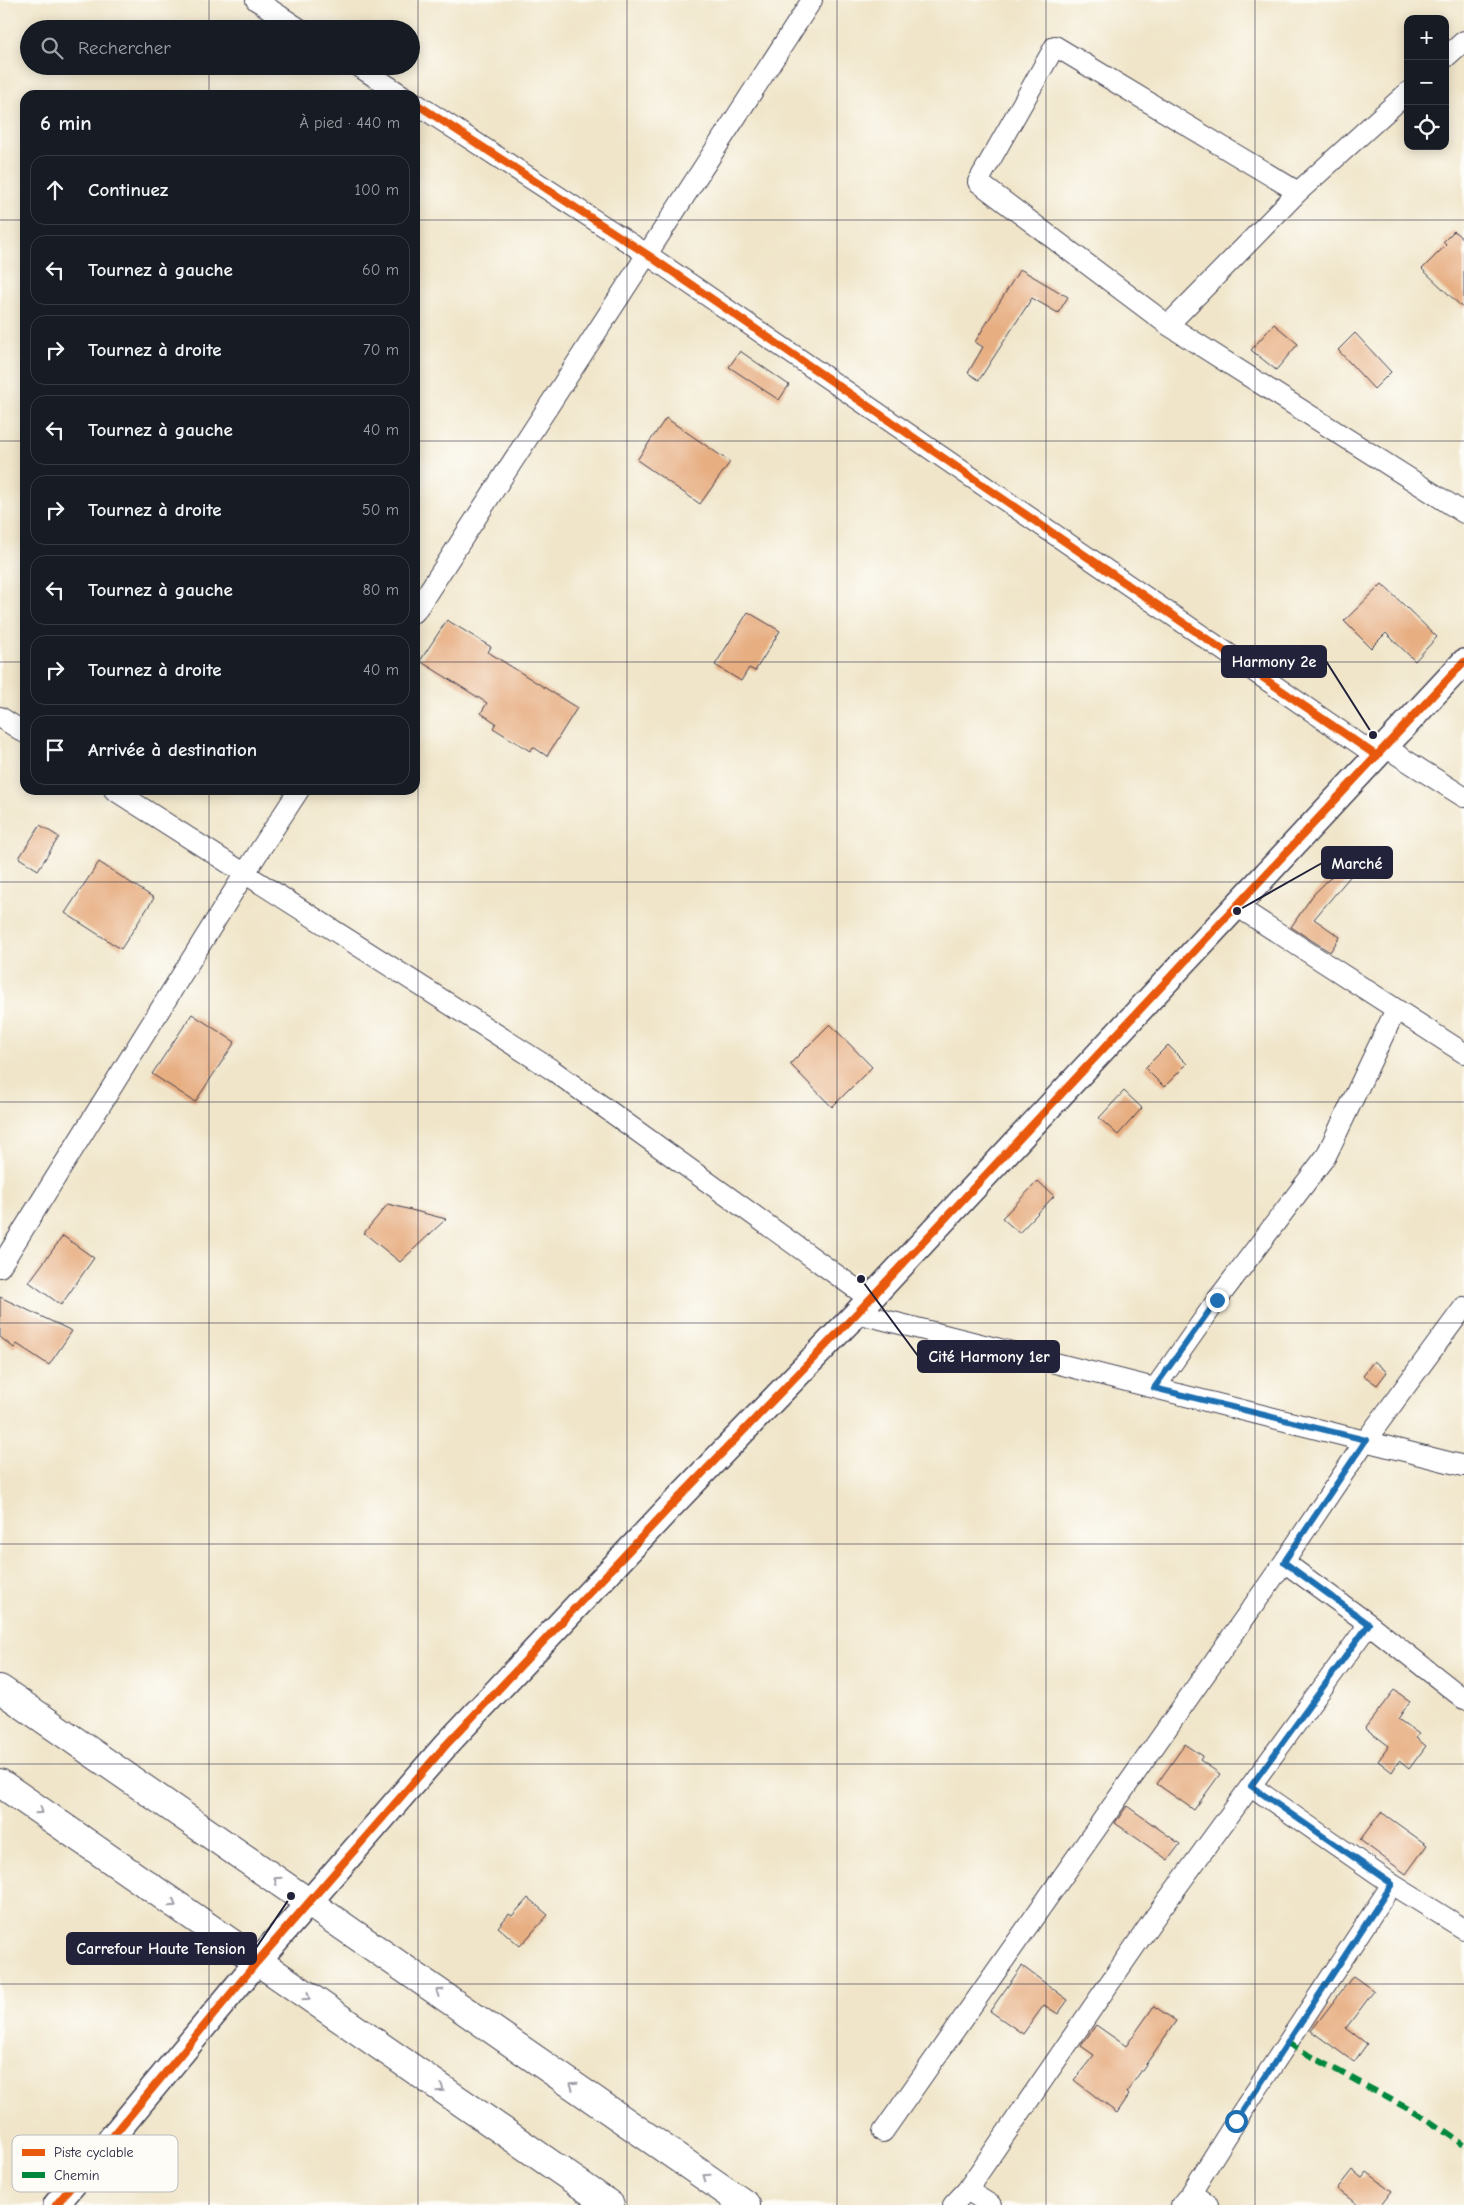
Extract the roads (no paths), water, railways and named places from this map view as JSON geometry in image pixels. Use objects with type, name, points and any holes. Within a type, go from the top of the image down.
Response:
[{"type":"highway","points":[[0,1689],[746,2205]]},
{"type":"highway","points":[[0,1783],[610,2205]]},
{"type":"street","points":[[256,0],[286,20]]},
{"type":"street","points":[[420,604],[812,0]]},
{"type":"street","points":[[1449,54],[1464,41]]},
{"type":"street","points":[[1298,192],[1055,46],[978,182],[1168,325],[1464,513]]},
{"type":"street","points":[[372,75],[394,90]]},
{"type":"street","points":[[1168,325],[1298,192],[1404,96]]},
{"type":"street","points":[[420,106],[648,254],[1381,751],[1464,797]]},
{"type":"street","points":[[114,2135],[257,1962],[446,1745],[669,1508],[863,1306],[1235,905],[1464,662]]},
{"type":"street","points":[[0,717],[20,730]]},
{"type":"street","points":[[122,795],[551,1069],[863,1306],[1154,1388],[1464,1466]]},
{"type":"street","points":[[0,1268],[244,873],[296,795]]},
{"type":"street","points":[[1235,905],[1464,1052]]},
{"type":"street","points":[[1154,1388],[1217,1300],[1326,1156],[1396,1009]]},
{"type":"street","points":[[883,2132],[1284,1562],[1366,1440],[1464,1307]]},
{"type":"street","points":[[1284,1562],[1369,1624],[1464,1699]]},
{"type":"street","points":[[953,2205],[966,2190],[1155,1917],[1369,1624]]},
{"type":"street","points":[[1251,1786],[1392,1884],[1464,1929]]},
{"type":"street","points":[[1208,2205],[1186,2199],[1392,1884]]},
{"type":"street","points":[[966,2190],[991,2205]]},
{"type":"street","points":[[56,2205],[67,2192]]},
{"type":"place","name":"Harmony 2e","points":[[1373,735]]},
{"type":"place","name":"Marché","points":[[1237,911]]},
{"type":"place","name":"Cité Harmony 1er","points":[[861,1279]]},
{"type":"place","name":"Carrefour Haute Tension","points":[[291,1896]]}]
